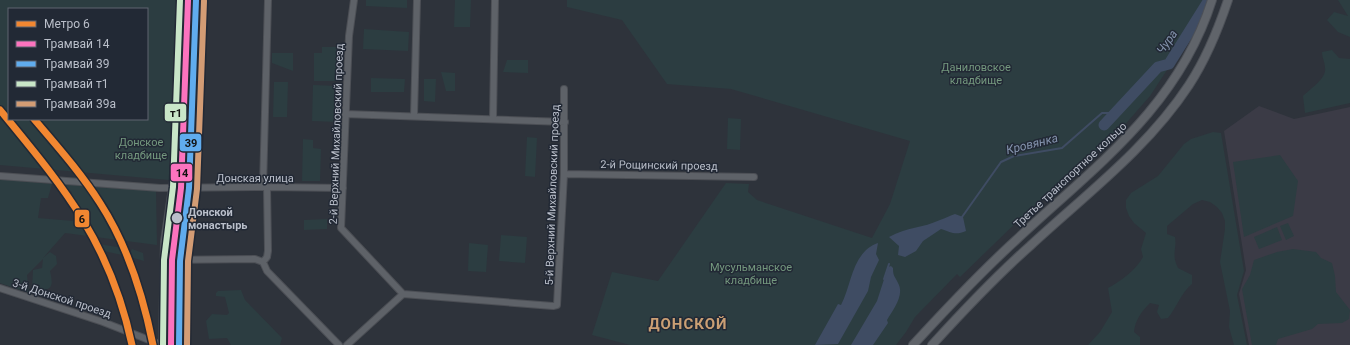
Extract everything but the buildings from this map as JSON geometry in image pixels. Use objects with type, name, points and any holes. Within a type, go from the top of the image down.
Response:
[{"type":"main road","points":[[162,345],[164,260],[166,229],[173,188],[181,0]]},
{"type":"main road","points":[[175,345],[176,260],[184,188],[191,0]]},
{"type":"main road","name":"Третье транспортное кольцо","points":[[913,345],[959,296],[1014,242],[1134,131],[1157,104],[1176,77],[1199,34],[1212,0]]},
{"type":"main road","points":[[932,345],[968,306],[1029,247],[1118,167],[1144,141],[1188,85],[1212,41],[1228,0]]},
{"type":"street","points":[[263,262],[267,257],[268,251],[265,187],[268,0]]},
{"type":"street","name":"2-й Верхний Михайловский проезд","points":[[354,0],[349,31],[341,228],[403,294]]},
{"type":"street","points":[[414,116],[417,0]]},
{"type":"street","points":[[493,119],[495,0]]},
{"type":"street","name":"5-й Верхний Михайловский проезд","points":[[403,294],[553,306],[557,305],[564,174],[564,89]]},
{"type":"street","points":[[345,114],[565,122]]},
{"type":"street","name":"2-й Рощинский проезд","points":[[564,174],[754,177]]},
{"type":"street","name":"Донская улица","points":[[0,176],[173,188],[343,188]]},
{"type":"street","points":[[164,260],[255,258],[263,262],[267,271],[339,345]]},
{"type":"street","name":"3-й Донской проезд","points":[[0,288],[103,322],[162,345]]},
{"type":"street","points":[[347,345],[403,294]]},
{"type":"shaded area","points":[[1259,106],[1294,119],[1350,107],[1350,345],[1249,345],[1239,294],[1246,270],[1224,131]]},
{"type":"green space","name":"Донское кладбище","points":[[0,0],[176,0],[169,180],[0,165]]},
{"type":"green space","points":[[366,0],[407,0],[407,8],[366,6]]},
{"type":"green space","points":[[455,0],[471,0],[470,27],[454,27]]},
{"type":"green space","points":[[567,0],[1203,0],[1184,44],[1150,96],[1122,128],[1023,216],[960,277],[957,274],[915,317],[896,345],[630,345],[592,335],[612,272],[658,281],[726,183],[749,184],[748,192],[757,200],[872,238],[890,204],[910,141],[731,89],[667,84],[622,20],[567,7]]},
{"type":"green space","points":[[1338,0],[1350,0],[1350,37],[1338,32],[1327,20],[1334,12],[1348,16]]},
{"type":"green space","points":[[364,29],[409,32],[408,51],[363,49]]},
{"type":"green space","points":[[322,47],[339,47],[338,81],[314,81],[314,53],[322,53]]},
{"type":"green space","points":[[1332,50],[1339,58],[1350,59],[1350,103],[1305,113],[1303,96],[1321,79],[1325,72],[1322,52]]},
{"type":"green space","points":[[272,53],[293,53],[293,71],[272,63]]},
{"type":"green space","points":[[507,60],[528,60],[528,73],[503,72]]},
{"type":"green space","points":[[441,72],[455,73],[455,91],[446,91]]},
{"type":"green space","points":[[371,78],[405,79],[404,92],[371,92]]},
{"type":"green space","points":[[424,79],[436,79],[435,102],[424,101]]},
{"type":"green space","points":[[274,82],[288,82],[287,117],[273,117]]},
{"type":"green space","points":[[313,85],[338,86],[337,122],[312,121]]},
{"type":"green space","points":[[728,118],[741,119],[740,150],[727,149]]},
{"type":"green space","points":[[1213,132],[1221,133],[1244,271],[1237,295],[1247,345],[1234,345],[1229,327],[1230,311],[1220,262],[1225,221],[1222,213],[1217,207],[1210,202],[1202,200],[1193,204],[1167,226],[1167,234],[1175,237],[1175,255],[1178,268],[1192,275],[1192,284],[1168,318],[1161,319],[1157,312],[1159,305],[1150,303],[1139,316],[1134,332],[1140,337],[1140,345],[1088,345],[1100,332],[1112,312],[1108,288],[1128,275],[1143,257],[1141,249],[1146,233],[1134,223],[1129,216],[1126,208],[1126,200],[1131,193],[1158,176],[1184,144],[1191,139]]},
{"type":"green space","points":[[527,137],[537,138],[535,177],[525,176]]},
{"type":"green space","points":[[303,139],[313,140],[313,148],[321,149],[320,181],[302,181]]},
{"type":"green space","points":[[1280,155],[1298,181],[1293,216],[1244,237],[1233,162]]},
{"type":"green space","points":[[0,179],[52,184],[48,198],[41,198],[38,218],[73,221],[74,201],[71,191],[57,190],[58,184],[156,191],[157,245],[65,233],[43,258],[50,252],[56,256],[57,264],[50,271],[52,281],[48,289],[34,292],[32,290],[33,270],[42,268],[43,259],[27,275],[29,293],[0,283]]},
{"type":"green space","points":[[188,194],[191,194],[191,253],[188,253]]},
{"type":"green space","points":[[327,219],[327,229],[304,230],[304,220]]},
{"type":"green space","points":[[1288,223],[1294,236],[1286,240],[1280,226]]},
{"type":"green space","points":[[1277,227],[1282,240],[1259,249],[1254,237]]},
{"type":"green space","points":[[501,235],[527,237],[525,263],[499,261]]},
{"type":"green space","points":[[469,243],[488,245],[486,272],[468,271]]},
{"type":"green space","points":[[99,244],[123,248],[125,254],[122,255],[99,250]]},
{"type":"green space","points":[[132,249],[143,253],[144,261],[130,257],[129,255]]},
{"type":"green space","points":[[1293,249],[1316,252],[1321,258],[1332,263],[1336,292],[1350,310],[1349,319],[1342,323],[1318,324],[1312,329],[1278,339],[1276,345],[1252,345],[1242,289],[1250,275],[1254,260],[1277,252]]},
{"type":"green space","points":[[241,290],[245,300],[282,338],[280,345],[231,345],[227,338],[209,339],[206,321],[212,314],[227,315],[229,313],[225,297],[216,296],[216,293],[218,291]]},
{"type":"water","points":[[955,214],[963,217],[966,231],[956,233],[941,229],[923,241],[916,251],[905,257],[898,255],[899,246],[889,237],[902,231],[934,223]]},
{"type":"water","points":[[878,243],[876,254],[879,260],[871,277],[868,291],[838,344],[815,345],[838,304],[841,305],[858,261],[869,247]]},
{"type":"water","points":[[891,266],[900,288],[900,292],[895,307],[887,320],[888,323],[873,345],[851,345],[877,301],[888,267]]},
{"type":"waterway","name":"Чура","points":[[1104,125],[1158,67],[1169,64],[1209,0]]},
{"type":"waterway","name":"Кровянка","points":[[962,217],[1001,162],[1014,156],[1062,148],[1102,113],[1115,113]]},
{"type":"waterway","name":"Кровянка","points":[[884,279],[889,264]]},
{"type":"metro line","name":"6","points":[[0,110],[8,120]]},
{"type":"metro line","name":"6","points":[[8,120],[65,192],[98,246],[123,309],[132,345]]},
{"type":"metro line","name":"6","points":[[35,120],[85,181],[110,219],[119,236],[139,289],[153,345]]},
{"type":"tram line","name":"т1","points":[[163,345],[164,260],[173,187],[180,0]]},
{"type":"tram line","name":"14","points":[[171,345],[172,260],[181,188],[188,0]]},
{"type":"tram line","name":"39","points":[[179,345],[180,261],[189,188],[196,0]]},
{"type":"tram line","name":"39а","points":[[187,345],[188,261],[197,189],[204,1]]},
{"type":"place","name":"Донской монастырь","points":[[177,218]]},
{"type":"district","name":"ДОНСКОЙ","points":[[688,324]]},
{"type":"park label","name":"Даниловское кладбище","points":[[976,73]]},
{"type":"park label","name":"Мусульманское кладбище","points":[[751,273]]}]
